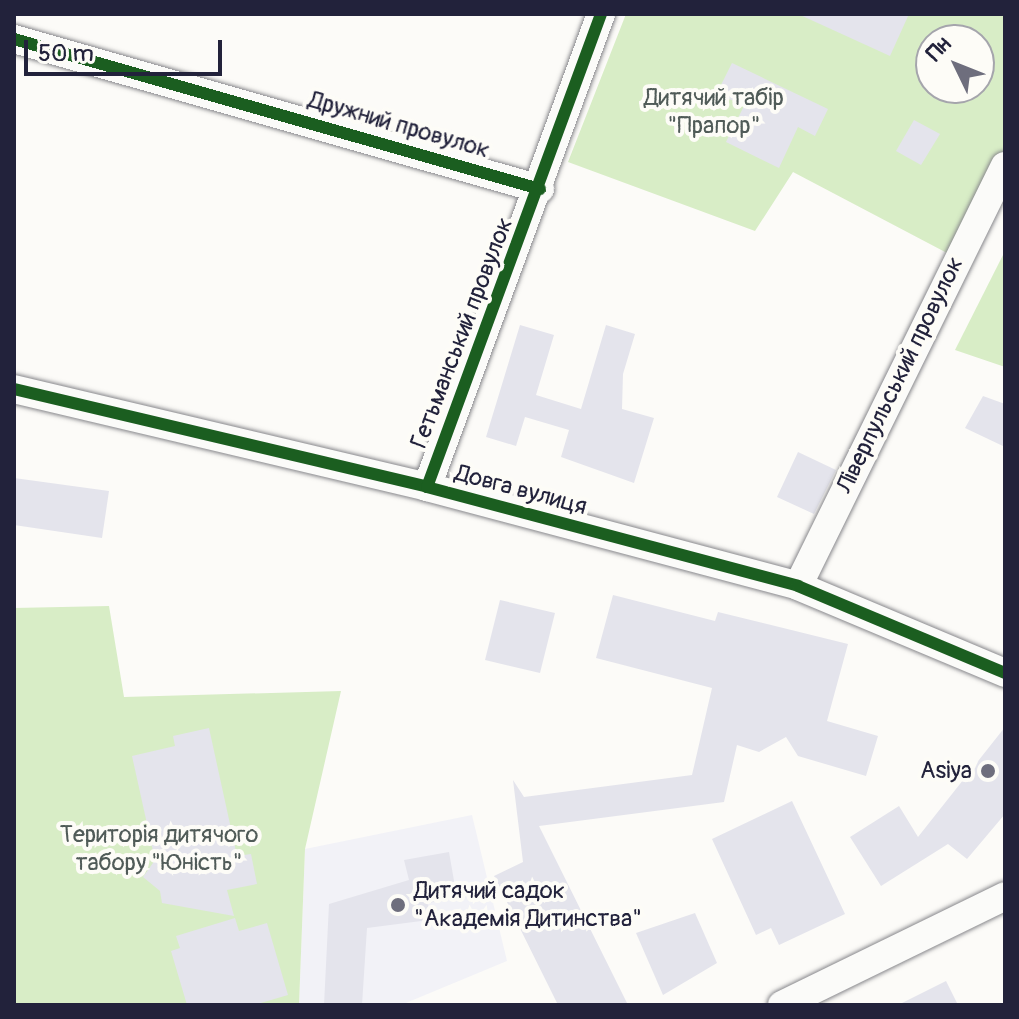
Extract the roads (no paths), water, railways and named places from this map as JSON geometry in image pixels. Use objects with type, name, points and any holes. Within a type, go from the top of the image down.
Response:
[{"type":"street","name":"Гетьманський провулок","points":[[427,487],[540,189],[601,14]]},
{"type":"street","name":"Дружний провулок","points":[[14,39],[540,189]]},
{"type":"street","name":"Ліверпульський провулок","points":[[798,586],[1005,166]]},
{"type":"street","name":"Довга вулиця","points":[[14,389],[427,487],[798,586],[1005,673]]},
{"type":"street","points":[[782,1005],[1005,896]]},
{"type":"place","name":"Asiya","points":[[988,771]]},
{"type":"place","name":"Дитячий садок \"Академія Дитинства\"","points":[[398,905]]},
{"type":"park label","name":"Дитячий табір \"Прапор\"","points":[[714,112]]},
{"type":"park label","name":"Територія дитячого табору \"Юність\"","points":[[159,849]]}]
